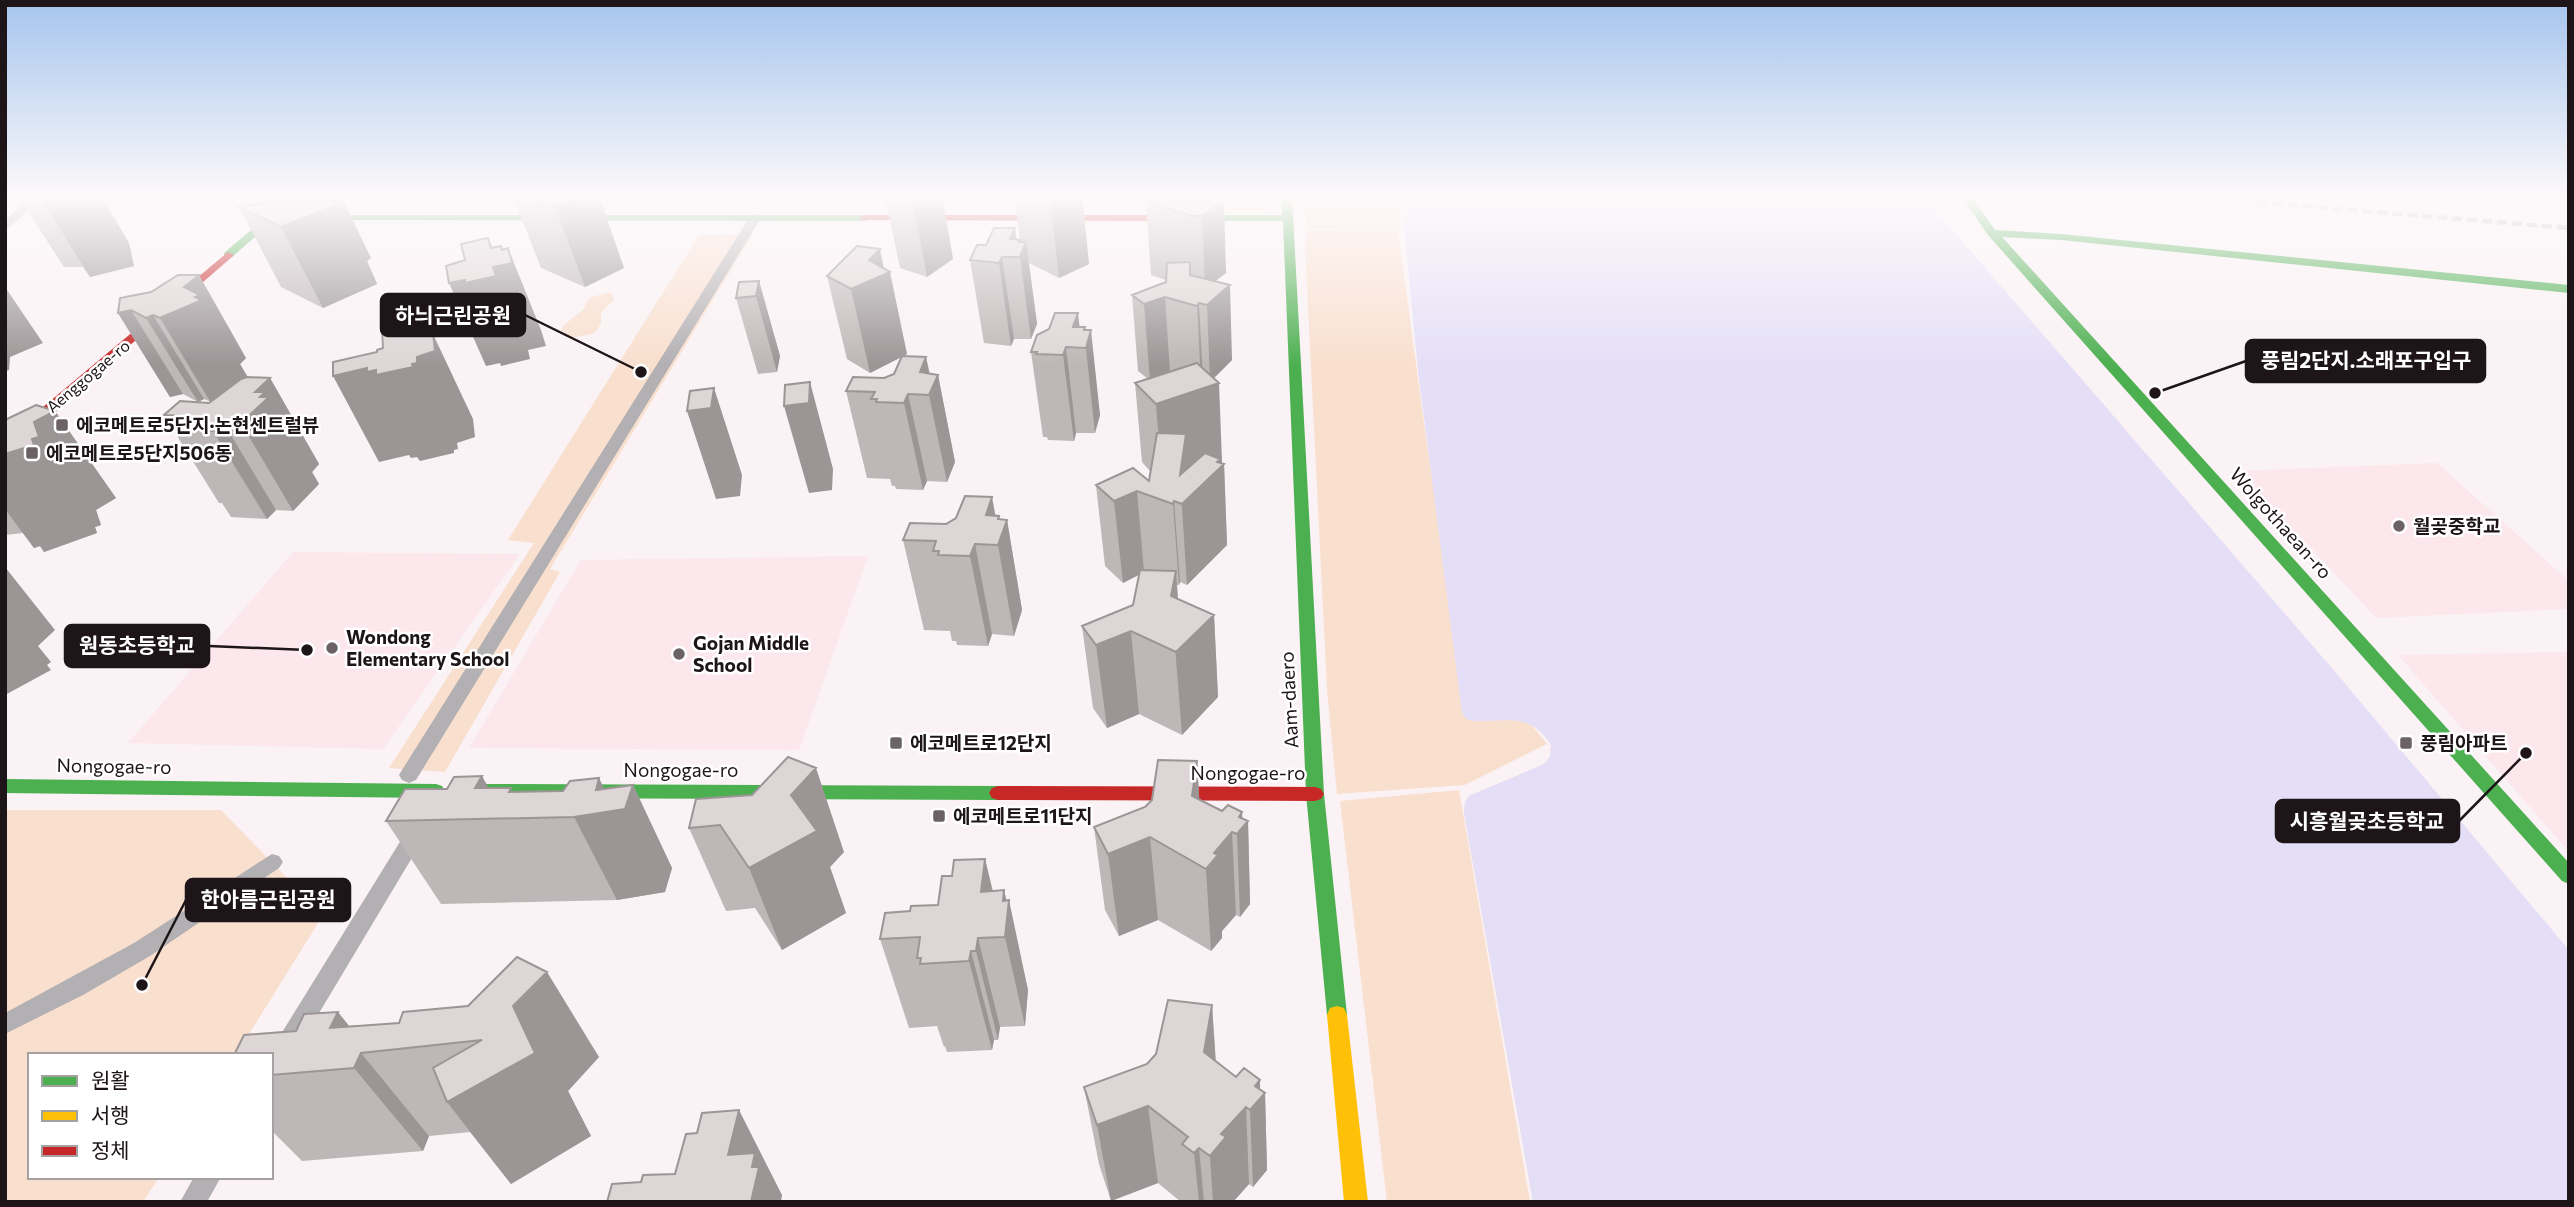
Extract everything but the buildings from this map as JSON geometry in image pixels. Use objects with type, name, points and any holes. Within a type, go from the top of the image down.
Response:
[{"type":"street","name":"Aenggogae-ro","points":[[5,446],[233,252]]},
{"type":"street","points":[[409,775],[734,252]]},
{"type":"street","name":"Aam-daero","points":[[1288,252],[1315,794],[1356,1202]]},
{"type":"street","name":"Wolgothaean-ro","points":[[2009,252],[2569,876]]},
{"type":"street","points":[[2211,252],[2569,289]]},
{"type":"street","name":"Nongogae-ro","points":[[5,786],[455,791],[1315,794]]},
{"type":"street","points":[[273,1069],[455,791]]},
{"type":"street","points":[[5,1024],[120,964],[200,914],[272,862]]},
{"type":"street","points":[[193,1202],[207,1179]]},
{"type":"shaded area","points":[[688,252],[742,252],[550,569],[560,572],[445,772],[389,768],[534,543],[508,540]]},
{"type":"shaded area","points":[[1305,252],[1401,252],[1430,467],[1407,252],[1505,252],[1647,767],[1533,1202],[1464,813],[1469,796],[1544,764],[1550,757],[1551,745],[1538,727],[1530,723],[1547,744],[1465,785],[1337,794],[1327,690]]},
{"type":"shaded area","points":[[1406,252],[1972,252],[2337,674],[2569,950],[2569,1202],[1533,1202],[1464,813],[1469,796],[1544,764],[1550,757],[1551,745],[1535,727],[1527,723],[1508,720],[1474,721],[1466,719],[1462,713],[1418,371]]},
{"type":"shaded area","points":[[612,293],[614,300],[601,312],[601,323],[595,333],[566,337],[561,330],[564,325],[584,309],[589,298]]},
{"type":"shaded area","name":"월곶중학교","points":[[2437,463],[2569,581],[2569,609],[2376,618],[2239,471]]},
{"type":"shaded area","name":"Wondong Elementary School","points":[[293,552],[520,554],[383,749],[128,743]]},
{"type":"shaded area","name":"Gojan Middle School","points":[[868,556],[799,750],[469,748],[581,560]]},
{"type":"shaded area","points":[[2569,652],[2569,852],[2398,655]]},
{"type":"shaded area","points":[[1459,790],[1530,1202],[1387,1202],[1340,801]]},
{"type":"shaded area","points":[[5,810],[221,810],[323,915],[237,1053],[28,1053],[28,1179],[158,1179],[143,1202],[5,1202]]},
{"type":"traffic: fast","points":[[228,255],[231,252]]},
{"type":"traffic: fast","points":[[1290,252],[1315,794],[1337,1015]]},
{"type":"traffic: fast","points":[[2009,252],[2569,876]]},
{"type":"traffic: fast","points":[[2211,252],[2569,289]]},
{"type":"traffic: fast","points":[[5,786],[436,791]]},
{"type":"traffic: fast","points":[[479,791],[998,793]]},
{"type":"traffic: slow","points":[[1337,1015],[1356,1202]]},
{"type":"traffic: jam","points":[[5,446],[228,255]]},
{"type":"traffic: jam","points":[[998,793],[1315,794]]},
{"type":"place","name":"하늬근린공원","points":[[641,372]]},
{"type":"place","name":"풍림2단지.소래포구입구","points":[[2155,393]]},
{"type":"place","name":"에코메트로5단지·논현센트럴뷰","points":[[62,425]]},
{"type":"place","name":"에코메트로5단지506동","points":[[32,453]]},
{"type":"place","name":"월곶중학교","points":[[2399,526]]},
{"type":"place","name":"Wondong Elementary School","points":[[332,648]]},
{"type":"place","name":"원동초등학교","points":[[307,650]]},
{"type":"place","name":"Gojan Middle School","points":[[679,654]]},
{"type":"place","name":"에코메트로12단지","points":[[896,743]]},
{"type":"place","name":"풍림아파트","points":[[2406,743]]},
{"type":"place","name":"시흥월곶초등학교","points":[[2526,753]]},
{"type":"place","name":"에코메트로11단지","points":[[939,816]]},
{"type":"place","name":"한아름근린공원","points":[[142,985]]}]
